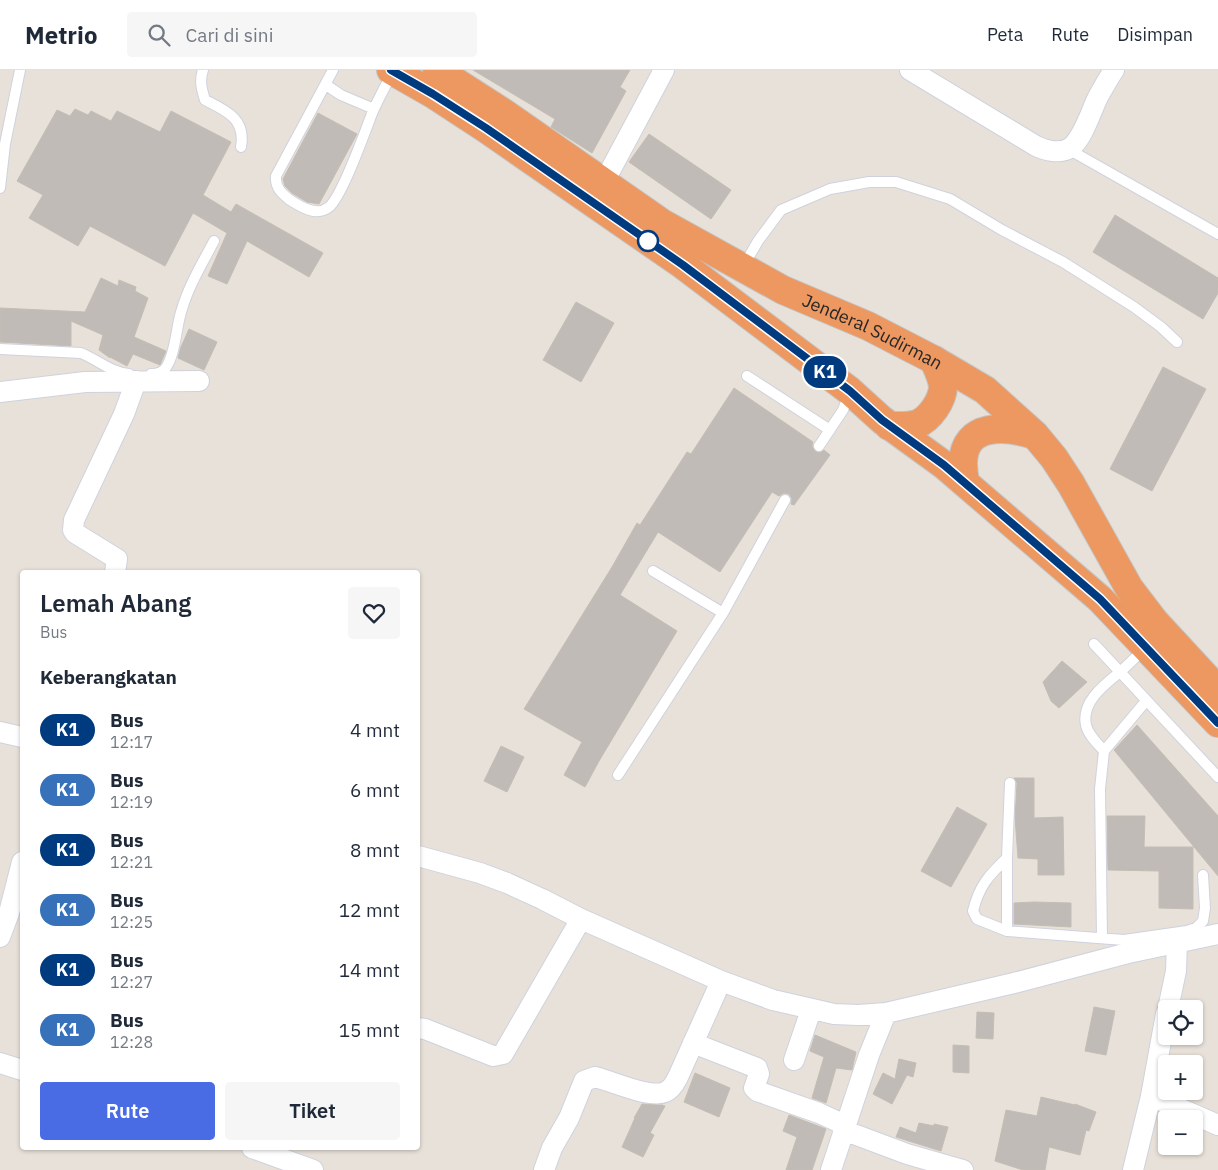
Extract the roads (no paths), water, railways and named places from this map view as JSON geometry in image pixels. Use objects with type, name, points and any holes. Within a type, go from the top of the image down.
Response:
[{"type":"highway","points":[[392,70],[486,128],[683,265],[850,391],[889,426],[944,465],[1100,599],[1218,723]]},
{"type":"highway","name":"Jenderal Sudirman","points":[[437,70],[662,223],[782,290],[868,326],[934,360],[985,390],[1035,436],[1071,484],[1129,588],[1155,622],[1218,690]]},
{"type":"highway","points":[[889,426],[907,426],[919,423],[926,419],[939,402],[943,386],[934,360]]},
{"type":"highway","points":[[964,482],[963,462],[966,448],[974,436],[996,428],[1010,428],[1035,436]]},
{"type":"street","points":[[604,182],[664,70]]},
{"type":"street","points":[[910,70],[1036,146],[1051,151],[1068,149],[1076,142],[1114,70]]},
{"type":"street","points":[[115,570],[117,562],[115,556],[75,533],[73,525],[124,414],[136,381]]},
{"type":"street","points":[[0,392],[85,382],[199,381]]},
{"type":"street","points":[[0,732],[20,737]]},
{"type":"street","points":[[420,857],[480,873],[507,883],[581,919],[721,982],[773,1000],[834,1014],[886,1013],[1014,983],[1128,953],[1218,934]]},
{"type":"street","points":[[0,937],[9,913],[13,872]]},
{"type":"street","points":[[420,1028],[493,1056],[497,1057],[503,1054],[581,919]]},
{"type":"street","points":[[1170,1000],[1176,971],[1177,944]]},
{"type":"street","points":[[544,1170],[552,1148],[569,1118],[584,1081],[595,1077],[647,1093],[667,1092],[678,1077],[721,982]]},
{"type":"street","points":[[794,1060],[811,1010]]},
{"type":"street","points":[[831,1170],[844,1127],[886,1013]]},
{"type":"street","points":[[693,1042],[757,1068],[759,1074],[754,1088],[757,1091],[819,1113],[844,1127],[907,1154],[963,1170]]},
{"type":"street","points":[[1133,1170],[1151,1096],[1160,1045]]},
{"type":"street","points":[[0,1063],[20,1069]]},
{"type":"street","points":[[1151,1096],[1218,1125]]},
{"type":"street","points":[[258,1150],[313,1170]]},
{"type":"lane","points":[[0,188],[5,144],[20,70]]},
{"type":"lane","points":[[203,70],[200,76],[205,100],[224,110],[234,118],[240,126],[241,147]]},
{"type":"lane","points":[[333,70],[276,176],[275,183],[277,188],[290,200],[310,210],[320,212],[328,208],[339,194],[392,70]]},
{"type":"lane","points":[[326,86],[374,109]]},
{"type":"lane","points":[[1068,149],[1218,234]]},
{"type":"lane","points":[[743,268],[758,242],[782,210],[830,189],[869,182],[896,182],[950,199],[1002,230],[1063,262],[1134,307],[1161,327],[1177,342]]},
{"type":"lane","points":[[0,349],[81,353],[93,358],[108,369],[122,373],[145,375],[159,373],[167,367],[182,307],[214,242]]},
{"type":"lane","points":[[747,376],[830,430]]},
{"type":"lane","points":[[819,446],[843,410],[850,391]]},
{"type":"lane","points":[[618,775],[723,613],[785,500]]},
{"type":"lane","points":[[653,571],[723,613]]},
{"type":"lane","points":[[1094,644],[1218,777]]},
{"type":"lane","points":[[1104,751],[1086,726],[1086,711],[1091,700],[1104,684],[1120,672],[1146,646]]},
{"type":"lane","points":[[1102,938],[1100,789],[1104,751],[1146,701]]},
{"type":"lane","points":[[1007,931],[1010,783]]},
{"type":"lane","points":[[1007,858],[991,873],[979,889],[973,911],[977,919],[1007,931],[1041,935],[1124,940],[1153,937],[1196,928],[1203,921],[1205,908],[1203,875]]}]
